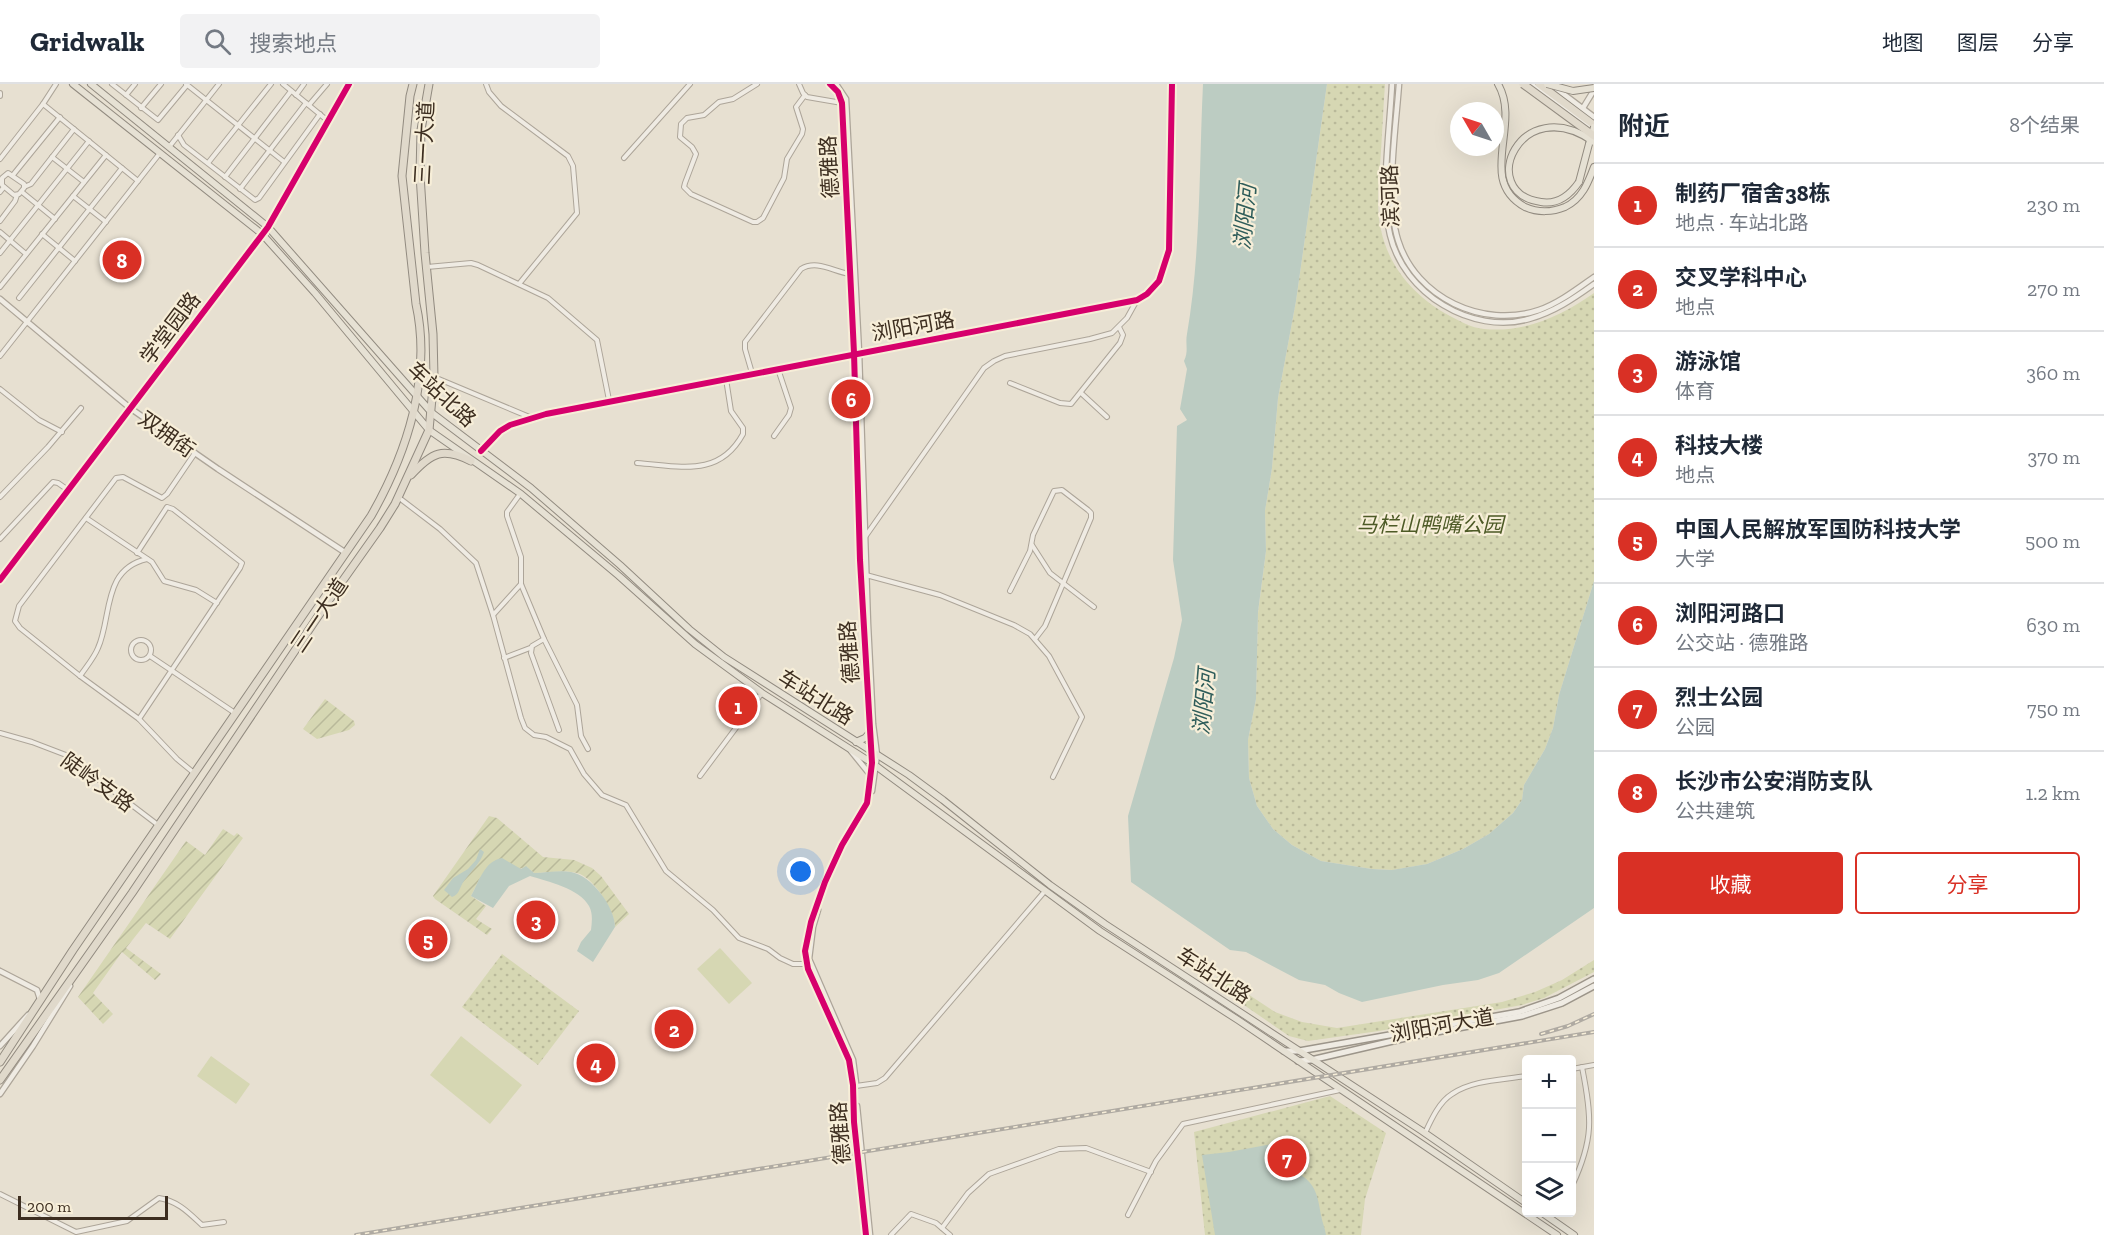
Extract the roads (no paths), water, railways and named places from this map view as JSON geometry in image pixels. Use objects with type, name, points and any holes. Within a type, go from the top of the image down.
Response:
[{"type":"highway","name":"三一大道","points":[[0,1062],[194,773],[371,516],[400,460],[413,411],[420,370],[420,323],[402,176],[413,84]]},
{"type":"highway","name":"三一大道","points":[[0,1080],[81,967],[380,528],[407,479],[429,430],[434,377],[433,334],[420,175],[421,130],[429,84]]},
{"type":"highway","points":[[1523,84],[1594,136]]},
{"type":"highway","points":[[1539,84],[1594,128]]},
{"type":"highway","points":[[407,479],[434,455],[454,453],[471,461]]},
{"type":"main road","name":"车站北路","points":[[74,84],[262,234],[315,293],[429,430],[521,494],[619,576],[694,644],[762,693],[874,764],[1100,931],[1284,1051],[1557,1235]]},
{"type":"main road","name":"车站北路","points":[[91,84],[268,227],[432,413],[531,488],[620,565],[689,629],[724,657],[875,753],[943,800],[1050,885],[1105,924],[1522,1200]]},
{"type":"main road","points":[[1498,84],[1504,96],[1507,115],[1501,171],[1505,185],[1516,201],[1538,211],[1558,210],[1568,206],[1582,194],[1594,167]]},
{"type":"main road","points":[[1548,84],[1573,91],[1594,89]]},
{"type":"main road","points":[[1594,128],[1593,130],[1591,137],[1589,144],[1579,182],[1566,197],[1558,201],[1537,202],[1521,194],[1511,179],[1510,156],[1515,146],[1521,139],[1539,129],[1562,129],[1579,134],[1585,137],[1590,140],[1594,142]]},
{"type":"main road","points":[[856,742],[865,738],[871,731]]},
{"type":"main road","name":"浏阳河大道","points":[[1284,1051],[1299,1051],[1519,1012],[1559,998],[1594,979]]},
{"type":"main road","name":"浏阳河大道","points":[[1298,1061],[1311,1060],[1410,1036],[1522,1016],[1563,1003],[1594,986]]},
{"type":"main road","points":[[1554,1217],[1574,1235]]},
{"type":"street","points":[[0,159],[56,84]]},
{"type":"street","points":[[112,84],[158,120],[187,84],[283,161]]},
{"type":"street","points":[[126,95],[135,84]]},
{"type":"street","points":[[141,108],[161,84]]},
{"type":"street","points":[[169,147],[219,84]]},
{"type":"street","points":[[208,163],[271,84]]},
{"type":"street","points":[[283,84],[328,121]]},
{"type":"street","points":[[296,95],[304,84]]},
{"type":"street","points":[[240,189],[308,104],[327,84]]},
{"type":"street","name":"学堂园路","points":[[0,580],[268,227],[349,84]]},
{"type":"street","points":[[486,84],[489,92],[501,106],[568,156],[573,166],[577,213],[519,284]]},
{"type":"street","points":[[624,158],[690,84]]},
{"type":"street","points":[[758,84],[733,99],[719,102],[704,115],[687,118],[681,124],[679,131],[682,141],[692,147],[696,154],[685,183],[686,190],[753,222],[763,218],[784,178],[787,159],[802,134],[803,129],[796,107],[805,95]]},
{"type":"street","points":[[799,84],[805,95],[844,103]]},
{"type":"street","points":[[830,84],[844,103]]},
{"type":"street","points":[[836,84],[843,94],[844,103],[857,353]]},
{"type":"street","points":[[864,537],[984,368],[1005,356],[1112,333],[1132,310],[1137,300],[1147,294],[1159,281],[1168,250],[1172,84]]},
{"type":"street","name":"滨河路","points":[[1392,84],[1387,217],[1395,250],[1406,270],[1420,287],[1450,309],[1474,319],[1514,322],[1548,313],[1594,284]]},
{"type":"street","name":"滨河路","points":[[1399,84],[1393,181],[1394,222],[1404,256],[1427,285],[1461,308],[1492,316],[1507,316],[1540,310],[1561,300],[1594,277]]},
{"type":"street","points":[[1531,84],[1594,128]]},
{"type":"street","points":[[1548,84],[1594,117]]},
{"type":"street","points":[[1582,108],[1594,89]]},
{"type":"street","points":[[225,177],[291,91]]},
{"type":"street","points":[[43,104],[138,181]]},
{"type":"street","points":[[178,135],[184,145],[254,199],[259,198],[320,114]]},
{"type":"street","points":[[14,175],[60,117]]},
{"type":"street","points":[[0,221],[17,195],[31,184],[74,129]]},
{"type":"street","points":[[0,253],[89,141]]},
{"type":"street","points":[[0,356],[161,153]]},
{"type":"street","points":[[0,287],[106,155]]},
{"type":"street","points":[[52,157],[84,182]]},
{"type":"street","points":[[19,298],[122,168]]},
{"type":"street","points":[[17,195],[4,187],[1,183],[2,175],[9,173],[14,175],[22,182],[23,189],[55,219]]},
{"type":"street","points":[[0,192],[4,187]]},
{"type":"street","points":[[74,196],[106,222]]},
{"type":"street","points":[[0,232],[27,254]]},
{"type":"street","points":[[42,234],[75,261]]},
{"type":"street","points":[[426,267],[471,263],[548,298],[597,340],[609,400]]},
{"type":"street","points":[[752,373],[745,342],[801,269],[806,266],[819,265],[853,273]]},
{"type":"street","name":"双拥街","points":[[0,299],[130,408],[346,553]]},
{"type":"street","name":"浏阳河路","points":[[481,452],[500,431],[510,425],[609,400],[1137,300]]},
{"type":"street","points":[[1010,383],[1064,404],[1071,404],[1120,343],[1123,335],[1119,327]]},
{"type":"street","name":"德雅路","points":[[857,353],[875,753],[869,804],[844,846],[827,884],[814,921],[809,945],[811,966],[853,1060],[868,1235]]},
{"type":"street","name":"德雅路","points":[[857,353],[860,560],[871,731],[875,753]]},
{"type":"street","points":[[774,436],[789,415],[791,408],[777,368]]},
{"type":"street","points":[[434,377],[532,418]]},
{"type":"street","points":[[638,464],[700,467],[716,463],[726,457],[743,434],[743,428],[731,411],[726,378]]},
{"type":"street","points":[[0,389],[39,420],[62,432]]},
{"type":"street","points":[[1080,393],[1107,417]]},
{"type":"street","points":[[0,497],[62,432],[81,408]]},
{"type":"street","points":[[137,553],[167,507],[165,497],[195,453]]},
{"type":"street","points":[[165,497],[159,497],[119,477],[19,606],[15,621],[80,676],[139,719],[177,759],[194,773]]},
{"type":"street","points":[[0,539],[53,482],[57,482],[68,490]]},
{"type":"street","points":[[1010,591],[1033,535],[1056,489],[1062,490],[1091,513],[1091,518],[1045,626],[1035,639]]},
{"type":"street","points":[[521,494],[507,512],[520,557],[521,584],[544,639],[578,708],[581,736],[588,749]]},
{"type":"street","points":[[398,497],[440,529],[476,563],[525,728],[534,735],[546,737],[570,749],[584,774],[602,795],[626,805],[666,871],[713,910],[742,939],[768,949],[793,964],[807,964]]},
{"type":"street","points":[[139,719],[242,563],[173,509],[167,507]]},
{"type":"street","points":[[86,518],[154,564],[164,581],[196,590],[217,603]]},
{"type":"street","points":[[1031,544],[1050,573],[1094,607]]},
{"type":"street","points":[[80,676],[99,645],[114,585],[132,564],[147,559]]},
{"type":"street","points":[[866,575],[940,595],[1014,625],[1035,639],[1049,656],[1082,717],[1053,777]]},
{"type":"street","points":[[493,615],[521,584]]},
{"type":"street","points":[[140,639],[146,641],[151,649],[150,656],[144,660],[137,660],[131,652],[132,645],[140,639]]},
{"type":"street","points":[[504,658],[530,648],[544,639]]},
{"type":"street","points":[[530,648],[559,730]]},
{"type":"street","points":[[150,656],[236,714]]},
{"type":"street","points":[[700,776],[762,693]]},
{"type":"street","name":"陡岭支路","points":[[0,734],[32,742],[66,755],[159,826]]},
{"type":"street","points":[[850,749],[872,777]]},
{"type":"street","name":"德雅路","points":[[868,1235],[849,1060],[807,964],[805,951],[811,921],[825,882],[842,845],[867,803],[874,764]]},
{"type":"street","points":[[856,1086],[877,1083],[885,1078],[1046,891]]},
{"type":"street","points":[[0,1094],[56,1011],[81,967]]},
{"type":"street","points":[[0,970],[38,988],[47,986],[53,981]]},
{"type":"street","points":[[0,970],[37,990],[40,995],[39,1003],[0,1046]]},
{"type":"street","points":[[1576,1068],[1594,1065]]},
{"type":"street","points":[[1576,1180],[1591,1148],[1593,1127],[1582,1067]]},
{"type":"street","points":[[1424,1133],[1435,1113],[1450,1094],[1470,1085],[1522,1077]]},
{"type":"street","points":[[1128,1215],[1151,1172],[1183,1124],[1341,1090]]},
{"type":"street","points":[[942,1228],[968,1194],[989,1174],[1059,1149],[1086,1148],[1151,1172]]},
{"type":"street","points":[[0,1194],[76,1232],[128,1221],[159,1198],[171,1200],[185,1209],[202,1226],[224,1222]]},
{"type":"street","points":[[891,1235],[912,1214],[936,1223],[950,1235]]},
{"type":"water","name":"浏阳河","points":[[1203,84],[1327,84],[1296,301],[1278,398],[1272,468],[1265,511],[1266,551],[1258,612],[1256,699],[1248,740],[1249,778],[1257,806],[1273,829],[1292,845],[1321,861],[1392,870],[1427,864],[1463,849],[1489,834],[1513,813],[1522,800],[1524,785],[1545,749],[1594,581],[1594,908],[1499,973],[1478,980],[1362,1002],[1325,985],[1299,980],[1246,952],[1230,950],[1131,882],[1128,816],[1174,658],[1182,620],[1173,560],[1177,426],[1187,420],[1180,409],[1187,369],[1184,361],[1195,272]]},
{"type":"water","points":[[480,849],[484,852],[480,860],[452,897],[444,890],[453,878],[468,869],[476,860]]},
{"type":"water","points":[[502,858],[521,869],[526,866],[534,873],[562,871],[579,874],[594,885],[611,910],[615,927],[593,962],[577,951],[591,930],[590,909],[585,900],[571,890],[530,876],[509,886],[493,908],[471,896],[486,868]]},
{"type":"water","points":[[1293,1140],[1298,1174],[1309,1181],[1315,1191],[1326,1235],[1215,1235],[1202,1155]]},
{"type":"railway","points":[[1541,1034],[1568,1026],[1594,1014]]},
{"type":"railway","points":[[356,1235],[1594,1032]]},
{"type":"place","name":"长沙市公安消防支队","points":[[122,260]]},
{"type":"place","name":"浏阳河路口","points":[[851,399]]},
{"type":"place","name":"制药厂宿舍38栋","points":[[738,706]]},
{"type":"place","name":"游泳馆","points":[[536,920]]},
{"type":"place","name":"中国人民解放军国防科技大学","points":[[428,939]]},
{"type":"place","name":"交叉学科中心","points":[[674,1029]]},
{"type":"place","name":"科技大楼","points":[[596,1063]]},
{"type":"place","name":"烈士公园","points":[[1287,1158]]},
{"type":"park label","name":"马栏山鸭嘴公园","points":[[1430,524]]}]
